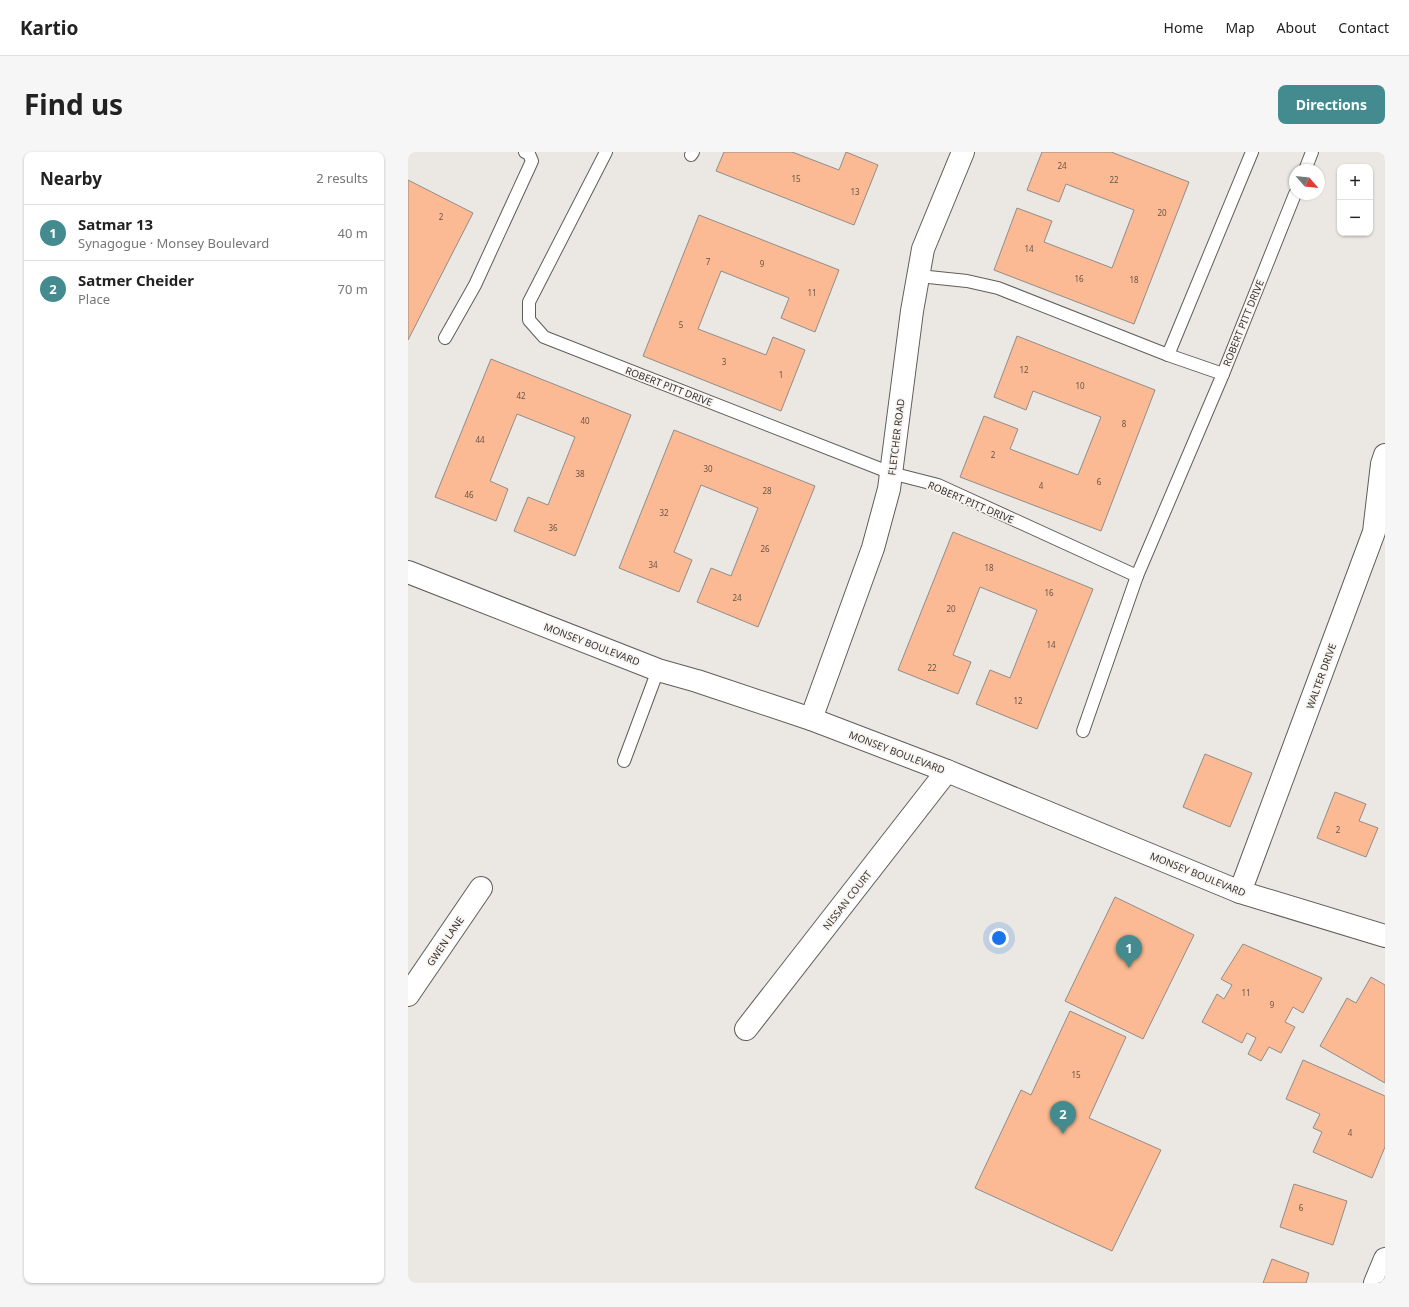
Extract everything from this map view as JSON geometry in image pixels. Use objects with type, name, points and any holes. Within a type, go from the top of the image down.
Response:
[{"type":"street","name":"FLETCHER ROAD","points":[[811,719],[873,548],[889,489],[912,311],[923,249],[963,152]]},
{"type":"street","name":"WALTER DRIVE","points":[[1240,892],[1374,532],[1382,464],[1385,455]]},
{"type":"street","name":"MONSEY BOULEVARD","points":[[408,572],[658,670],[697,681],[811,719],[947,771],[1240,892],[1385,936]]},
{"type":"street","name":"NISSAN COURT","points":[[746,1029],[947,771]]},
{"type":"street","name":"GWEN LANE","points":[[408,995],[481,888]]},
{"type":"street","points":[[1375,1283],[1385,1259]]},
{"type":"lane","points":[[445,338],[474,285],[532,161],[529,154],[525,152]]},
{"type":"lane","name":"ROBERT PITT DRIVE","points":[[606,152],[529,302],[529,320],[544,337],[891,473],[938,485],[1137,576],[1223,374],[1293,200]]},
{"type":"lane","points":[[1168,355],[1252,152]]},
{"type":"lane","points":[[1307,164],[1312,152]]},
{"type":"lane","points":[[919,276],[967,281],[998,288],[1168,355],[1223,374]]},
{"type":"lane","points":[[1083,731],[1137,576]]},
{"type":"lane","points":[[624,761],[658,670]]},
{"type":"building","points":[[724,152],[792,152],[839,170],[846,152],[878,165],[854,225],[716,171]]},
{"type":"building","points":[[1042,152],[1111,152],[1189,182],[1134,324],[994,270],[1017,208],[1052,221],[1044,242],[1112,268],[1134,210],[1066,184],[1059,202],[1027,190]]},
{"type":"building","points":[[408,180],[473,213],[408,340]]},
{"type":"building","points":[[699,215],[839,270],[815,332],[781,318],[789,298],[721,271],[698,329],[766,355],[773,337],[805,350],[781,411],[643,356]]},
{"type":"building","points":[[1017,336],[1155,390],[1101,531],[960,477],[984,416],[1018,429],[1010,449],[1078,475],[1101,417],[1033,391],[1026,410],[994,397]]},
{"type":"building","points":[[491,359],[631,415],[575,556],[514,531],[528,497],[548,505],[575,437],[517,414],[490,481],[508,489],[496,521],[435,497]]},
{"type":"building","points":[[674,430],[815,486],[758,627],[697,602],[711,568],[731,576],[758,508],[701,485],[674,552],[692,560],[679,592],[619,568]]},
{"type":"building","points":[[953,532],[1093,589],[1037,729],[976,704],[990,670],[1010,678],[1037,610],[980,587],[953,655],[971,662],[958,694],[898,670]]},
{"type":"building","points":[[1205,754],[1252,773],[1230,827],[1183,807]]},
{"type":"building","points":[[1335,792],[1366,804],[1359,821],[1378,828],[1366,857],[1317,838]]},
{"type":"building","points":[[1115,897],[1194,935],[1143,1039],[1065,1001]]},
{"type":"building","points":[[1243,944],[1322,978],[1303,1013],[1293,1007],[1285,1022],[1295,1027],[1281,1053],[1269,1047],[1261,1061],[1248,1054],[1256,1038],[1247,1033],[1242,1043],[1202,1022],[1217,994],[1224,999],[1232,985],[1221,979]]},
{"type":"building","points":[[1371,977],[1385,985],[1385,1083],[1320,1046],[1347,998],[1356,1003]]},
{"type":"building","points":[[1070,1011],[1126,1037],[1089,1118],[1161,1150],[1112,1251],[975,1188],[1021,1090],[1031,1095]]},
{"type":"building","points":[[1303,1060],[1385,1096],[1385,1147],[1372,1178],[1313,1152],[1322,1132],[1313,1128],[1320,1114],[1286,1099]]},
{"type":"building","points":[[1294,1184],[1347,1201],[1333,1245],[1280,1227]]},
{"type":"building","points":[[1272,1259],[1309,1273],[1306,1283],[1263,1283]]},
{"type":"place","name":"Satmar 13","points":[[1129,968]]},
{"type":"place","name":"Satmer Cheider","points":[[1063,1134]]}]
